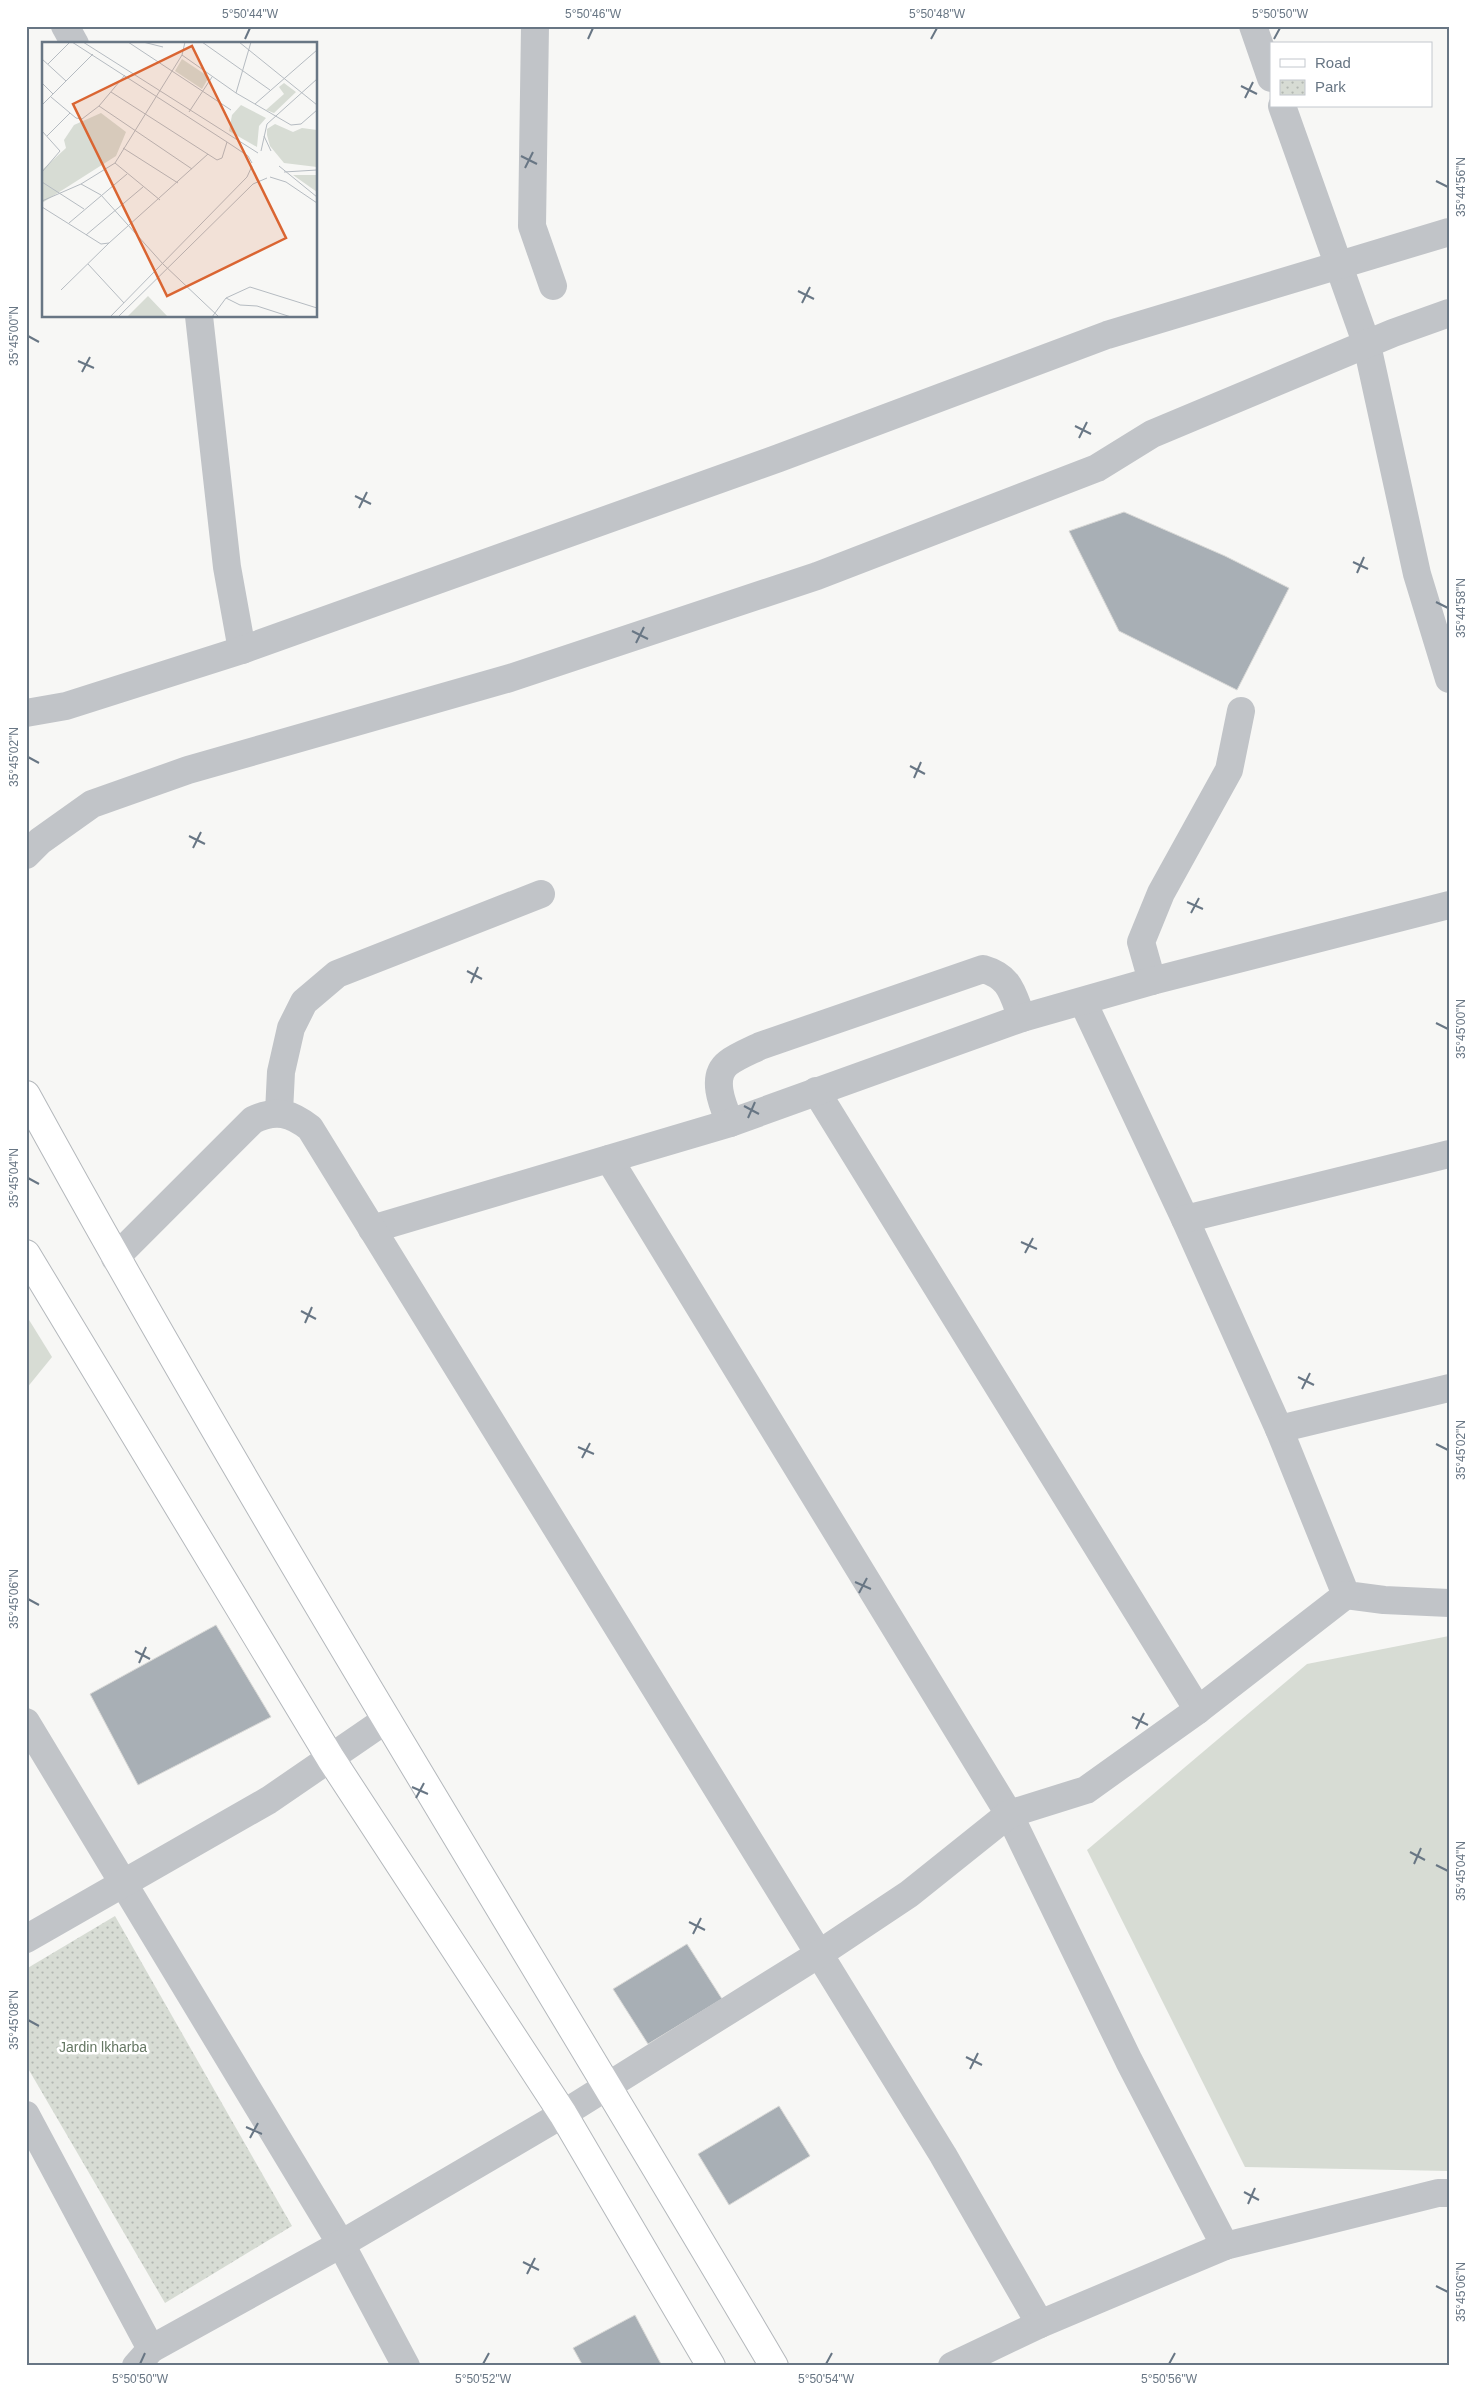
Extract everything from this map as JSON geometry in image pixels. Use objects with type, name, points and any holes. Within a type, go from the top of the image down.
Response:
[{"type":"main road","points":[[26,1095],[115,1258],[774,2366]]},
{"type":"main road","points":[[26,1254],[331,1759],[563,2114],[711,2366]]},
{"type":"street","points":[[65,26],[74,42]]},
{"type":"street","points":[[535,26],[532,226],[553,286]]},
{"type":"street","points":[[1253,26],[1270,75]]},
{"type":"street","points":[[1283,108],[1367,345],[1417,574],[1449,680]]},
{"type":"street","points":[[26,713],[66,706],[242,650],[779,458],[1107,335],[1449,232]]},
{"type":"street","points":[[26,855],[40,841],[92,804],[188,770],[510,678],[818,576],[1097,468],[1152,434],[1392,333],[1449,313]]},
{"type":"street","points":[[199,318],[227,568],[242,650]]},
{"type":"street","points":[[1152,981],[1141,942],[1161,893],[1229,770],[1241,711]]},
{"type":"street","points":[[279,1112],[281,1072],[291,1028],[304,1002],[330,979],[337,974],[541,894]]},
{"type":"street","points":[[372,1229],[730,1123],[816,1090],[1022,1018],[1152,981],[1449,905]]},
{"type":"street","points":[[730,1123],[721,1100],[719,1077],[727,1064],[760,1046],[983,969],[998,973],[1009,984],[1022,1018]]},
{"type":"street","points":[[1083,1002],[1185,1219],[1278,1429],[1346,1595]]},
{"type":"street","points":[[816,1090],[1198,1710]]},
{"type":"street","points":[[115,1258],[253,1120],[266,1114],[279,1112],[296,1117],[310,1128],[942,2155],[1040,2324]]},
{"type":"street","points":[[1185,1219],[1449,1154]]},
{"type":"street","points":[[609,1159],[1009,1814],[1129,2062],[1225,2246]]},
{"type":"street","points":[[1278,1429],[1449,1388]]},
{"type":"street","points":[[26,2115],[144,2357],[563,2114],[819,1954],[909,1894],[1009,1814],[1086,1790],[1198,1710],[1346,1595],[1384,1600],[1449,1603]]},
{"type":"street","points":[[26,1939],[268,1800],[331,1759],[387,1718]]},
{"type":"street","points":[[26,1722],[341,2244],[406,2366]]},
{"type":"street","points":[[952,2366],[1040,2324],[1225,2246],[1364,2210],[1438,2193],[1449,2193]]},
{"type":"green space","points":[[26,1315],[52,1357],[26,1389]]},
{"type":"green space","points":[[1449,1636],[1449,2171],[1245,2167],[1087,1850],[1307,1664]]},
{"type":"green space","name":"Jardin lkharba","points":[[115,1916],[292,2226],[165,2303],[26,2065],[26,1969]]},
{"type":"building","points":[[1124,512],[1225,556],[1289,588],[1237,690],[1119,631],[1069,531]]},
{"type":"building","points":[[216,1625],[271,1717],[138,1785],[90,1694]]},
{"type":"building","points":[[687,1944],[722,1999],[648,2044],[613,1989]]},
{"type":"building","points":[[779,2106],[810,2156],[729,2205],[698,2154]]},
{"type":"building","points":[[635,2315],[662,2366],[583,2366],[573,2348]]}]
